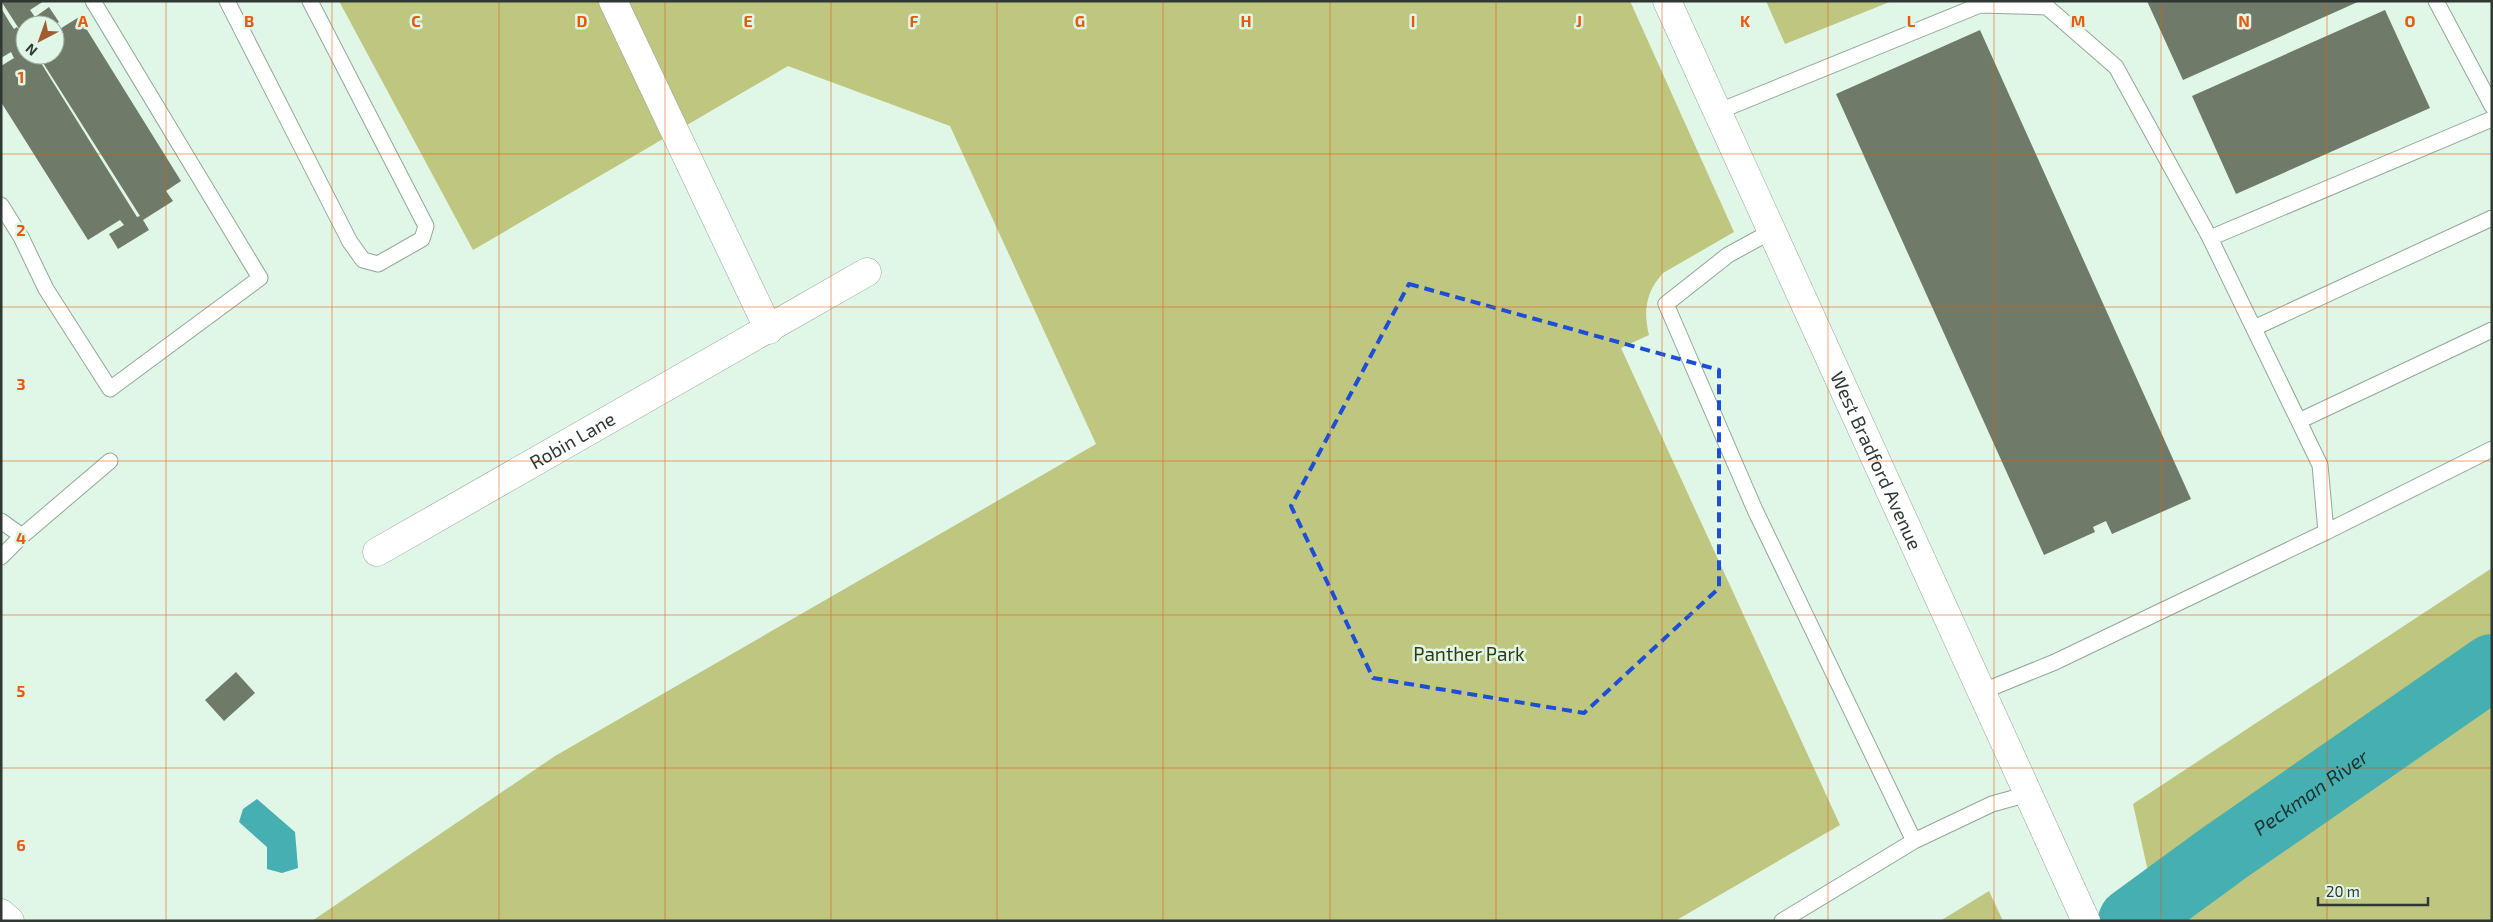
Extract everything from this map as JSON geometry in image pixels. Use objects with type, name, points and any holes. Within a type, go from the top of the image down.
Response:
[{"type":"street","points":[[613,1],[769,330]]},
{"type":"street","name":"West Bradford Avenue","points":[[1667,1],[2086,921]]},
{"type":"street","name":"Robin Lane","points":[[377,552],[769,330],[867,272]]},
{"type":"street","points":[[1,913],[10,921]]},
{"type":"lane","points":[[1,205],[21,236],[46,289],[110,390],[260,278],[93,1]]},
{"type":"lane","points":[[227,1],[350,242],[363,260],[378,264],[422,239],[426,226],[310,1]]},
{"type":"lane","points":[[2436,1],[2492,106]]},
{"type":"lane","points":[[1718,112],[1980,5],[2050,4],[2116,67],[2210,238],[2320,465],[2326,532]]},
{"type":"lane","points":[[2210,238],[2492,119]]},
{"type":"lane","points":[[2254,328],[2492,218]]},
{"type":"lane","points":[[1772,231],[1728,256],[1666,304],[1755,510],[1914,841]]},
{"type":"lane","points":[[2299,421],[2492,330]]},
{"type":"lane","points":[[1982,692],[2055,662],[2326,532],[2492,449]]},
{"type":"lane","points":[[1,557],[22,536],[110,461]]},
{"type":"lane","points":[[1,520],[22,536]]},
{"type":"lane","points":[[1782,921],[1914,841],[1992,804],[2028,794]]},
{"type":"highlighted area","points":[[1409,284],[1719,370],[1719,588],[1584,713],[1373,678],[1291,506]]},
{"type":"green space","name":"Panther Park","points":[[339,1],[1630,1],[1734,232],[1663,273],[1653,287],[1647,302],[1646,317],[1649,335],[1621,348],[1840,825],[1675,921],[312,921],[555,756],[1096,444],[950,126],[788,66],[473,250]]},
{"type":"green space","points":[[1766,1],[1892,1],[1785,44]]},
{"type":"green space","points":[[2492,568],[2492,921],[2159,921],[2133,804]]},
{"type":"green space","points":[[1989,891],[2003,921],[1940,921]]},
{"type":"water","points":[[257,799],[295,832],[298,868],[282,873],[267,869],[267,847],[239,822],[243,809]]},
{"type":"building","points":[[1,1],[44,1],[30,10],[34,15],[15,15],[15,23]]},
{"type":"building","points":[[2147,1],[2360,1],[2183,80]]},
{"type":"building","points":[[49,7],[54,15],[38,15]]},
{"type":"building","points":[[1,8],[15,28],[15,65],[42,65],[137,217],[140,216],[44,65],[65,65],[65,26],[79,17],[181,181],[166,191],[173,201],[143,220],[149,230],[118,249],[109,234],[124,225],[120,220],[88,240],[1,102],[1,66],[14,58],[11,52],[1,58]]},
{"type":"building","points":[[2385,10],[2430,108],[2236,194],[2192,96]]},
{"type":"building","points":[[1980,30],[2191,499],[2112,534],[2106,521],[2093,527],[2095,532],[2044,555],[1836,94]]},
{"type":"building","points":[[236,672],[255,693],[224,721],[205,700]]},
{"type":"waterway","name":"Peckman River","points":[[2131,921],[2224,853],[2492,667]]}]
